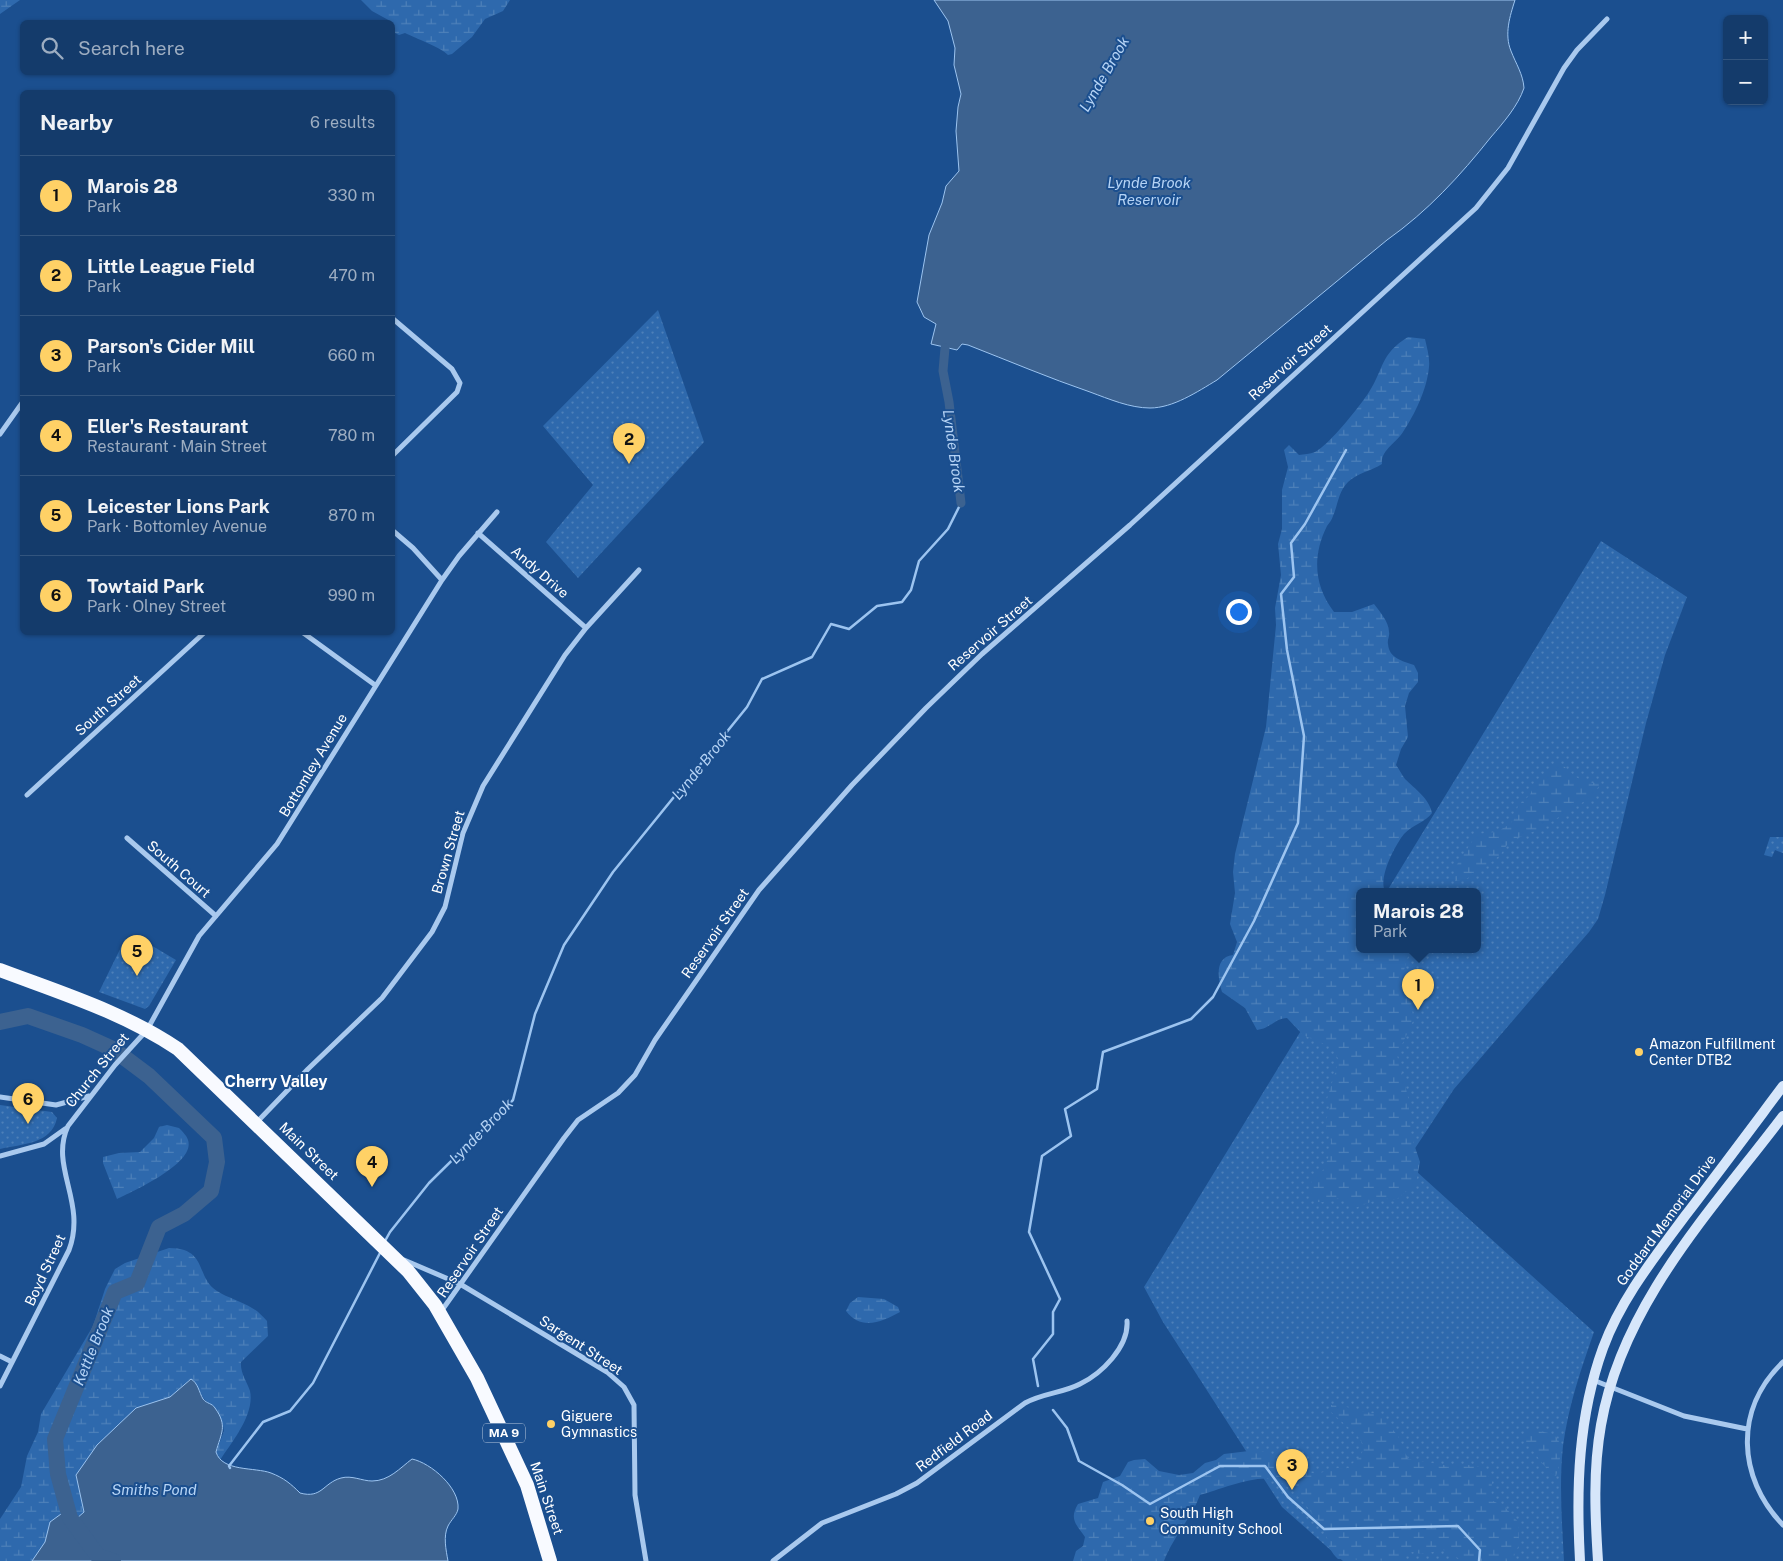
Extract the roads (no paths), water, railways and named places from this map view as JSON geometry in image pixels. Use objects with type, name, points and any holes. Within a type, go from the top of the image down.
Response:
[{"type":"highway","name":"Main Street","points":[[0,970],[82,1000],[147,1030],[184,1054],[386,1248],[416,1280],[440,1313],[468,1358],[515,1456],[532,1500],[550,1561]]},
{"type":"main road","name":"Goddard Memorial Drive","points":[[1580,1561],[1577,1511],[1578,1465],[1593,1380],[1613,1325],[1633,1288],[1783,1086]]},
{"type":"main road","points":[[1598,1561],[1595,1503],[1596,1466],[1601,1426],[1610,1386],[1634,1324],[1655,1288],[1783,1116]]},
{"type":"street","name":"Reservoir Street","points":[[440,1313],[571,1128],[584,1116],[618,1093],[635,1075],[655,1040],[745,909],[774,872],[841,797],[968,666],[1130,524],[1476,208],[1508,168],[1564,68],[1581,45],[1607,18]]},
{"type":"street","points":[[395,321],[452,369],[460,382],[457,392],[395,453]]},
{"type":"street","points":[[0,434],[20,406]]},
{"type":"street","name":"Bottomley Avenue","points":[[147,1030],[194,944],[277,844],[442,580],[478,533],[498,512]]},
{"type":"street","points":[[395,533],[413,548],[442,580]]},
{"type":"street","name":"Andy Drive","points":[[478,533],[586,628]]},
{"type":"street","name":"Brown Street","points":[[257,1123],[308,1069],[382,998],[437,924],[445,907],[463,833],[478,796],[552,674],[586,628],[639,570]]},
{"type":"street","name":"South Street","points":[[27,795],[202,635]]},
{"type":"street","points":[[306,635],[337,660],[375,685]]},
{"type":"street","name":"South Court","points":[[127,838],[216,916]]},
{"type":"street","name":"Church Street","points":[[68,1126],[119,1060],[147,1030]]},
{"type":"street","points":[[0,1097],[61,1105],[90,1096]]},
{"type":"street","points":[[0,1156],[48,1143],[68,1126]]},
{"type":"street","name":"Boyd Street","points":[[0,1386],[69,1250],[74,1235],[75,1215],[62,1155],[64,1137],[68,1126]]},
{"type":"street","name":"Sargent Street","points":[[386,1248],[460,1284],[607,1372],[628,1393],[635,1414],[635,1494],[646,1561]]},
{"type":"street","name":"Redfield Road","points":[[773,1561],[822,1523],[896,1494],[916,1483],[1033,1399],[1072,1388],[1092,1377],[1119,1348],[1128,1322]]},
{"type":"street","points":[[0,1356],[12,1362]]},
{"type":"street","points":[[1783,1362],[1770,1376],[1756,1400],[1747,1429],[1750,1467],[1756,1484],[1770,1511],[1783,1525]]},
{"type":"street","points":[[1593,1380],[1684,1416],[1747,1429]]},
{"type":"water","name":"Lynde Brook Reservoir","points":[[934,0],[1515,0],[1508,25],[1508,38],[1524,88],[1510,114],[1430,205],[1217,380],[1185,398],[1167,405],[1150,408],[1127,405],[1059,381],[968,345],[962,344],[957,350],[931,344],[936,324],[924,317],[917,302],[929,235],[942,203],[946,186],[959,171],[956,131],[961,94],[954,65],[955,48],[948,21]]},
{"type":"water","name":"Smiths Pond","points":[[191,1379],[197,1385],[203,1399],[214,1406],[219,1414],[222,1430],[216,1452],[219,1458],[232,1466],[264,1471],[276,1475],[300,1493],[313,1494],[335,1480],[345,1477],[372,1481],[384,1479],[412,1459],[420,1461],[435,1471],[449,1485],[457,1501],[458,1509],[448,1526],[446,1534],[445,1543],[448,1561],[32,1561],[45,1542],[50,1522],[61,1514],[76,1519],[84,1512],[76,1475],[97,1445],[136,1408],[170,1397]]},
{"type":"waterway","name":"Lynde Brook","points":[[945,348],[943,371],[949,402],[961,503]]},
{"type":"waterway","points":[[1038,1386],[1033,1359],[1053,1334],[1053,1312],[1060,1299],[1029,1232],[1042,1156],[1071,1136],[1065,1109],[1097,1089],[1103,1052],[1191,1019],[1213,997],[1254,921],[1298,823],[1304,736],[1287,650],[1281,594],[1294,577],[1291,543],[1305,524],[1346,450]]},
{"type":"waterway","name":"Lynde Brook","points":[[385,1241],[429,1183],[513,1100],[535,1014],[564,945],[613,872],[747,707],[762,679],[812,657],[831,624],[849,629],[877,606],[902,602],[911,590],[919,561],[948,529],[961,503]]},
{"type":"waterway","name":"Kettle Brook","points":[[0,1022],[28,1016],[82,1035],[113,1049],[149,1076],[214,1138],[217,1162],[211,1191],[184,1214],[159,1227],[137,1283],[115,1292],[55,1439],[58,1474],[70,1518],[98,1556],[113,1561]]},
{"type":"waterway","name":"Lynde Brook","points":[[230,1468],[229,1466],[263,1422],[290,1411],[313,1383],[381,1251]]},
{"type":"waterway","points":[[1053,1410],[1067,1428],[1079,1461],[1122,1485],[1150,1504],[1220,1466],[1265,1466],[1288,1497],[1324,1529],[1458,1526],[1480,1550],[1479,1561]]},
{"type":"place","name":"Little League Field","points":[[629,464]]},
{"type":"place","name":"Leicester Lions Park","points":[[137,976]]},
{"type":"place","name":"Marois 28","points":[[1418,1010]]},
{"type":"place","name":"Amazon Fulfillment Center DTB2","points":[[1639,1052]]},
{"type":"place","name":"Towtaid Park","points":[[28,1124]]},
{"type":"place","name":"Eller's Restaurant","points":[[372,1187]]},
{"type":"place","name":"Giguere Gymnastics","points":[[551,1424]]},
{"type":"place","name":"Parson's Cider Mill","points":[[1292,1490]]},
{"type":"place","name":"South High Community School","points":[[1150,1521]]},
{"type":"district","name":"Cherry Valley","points":[[276,1081]]}]
